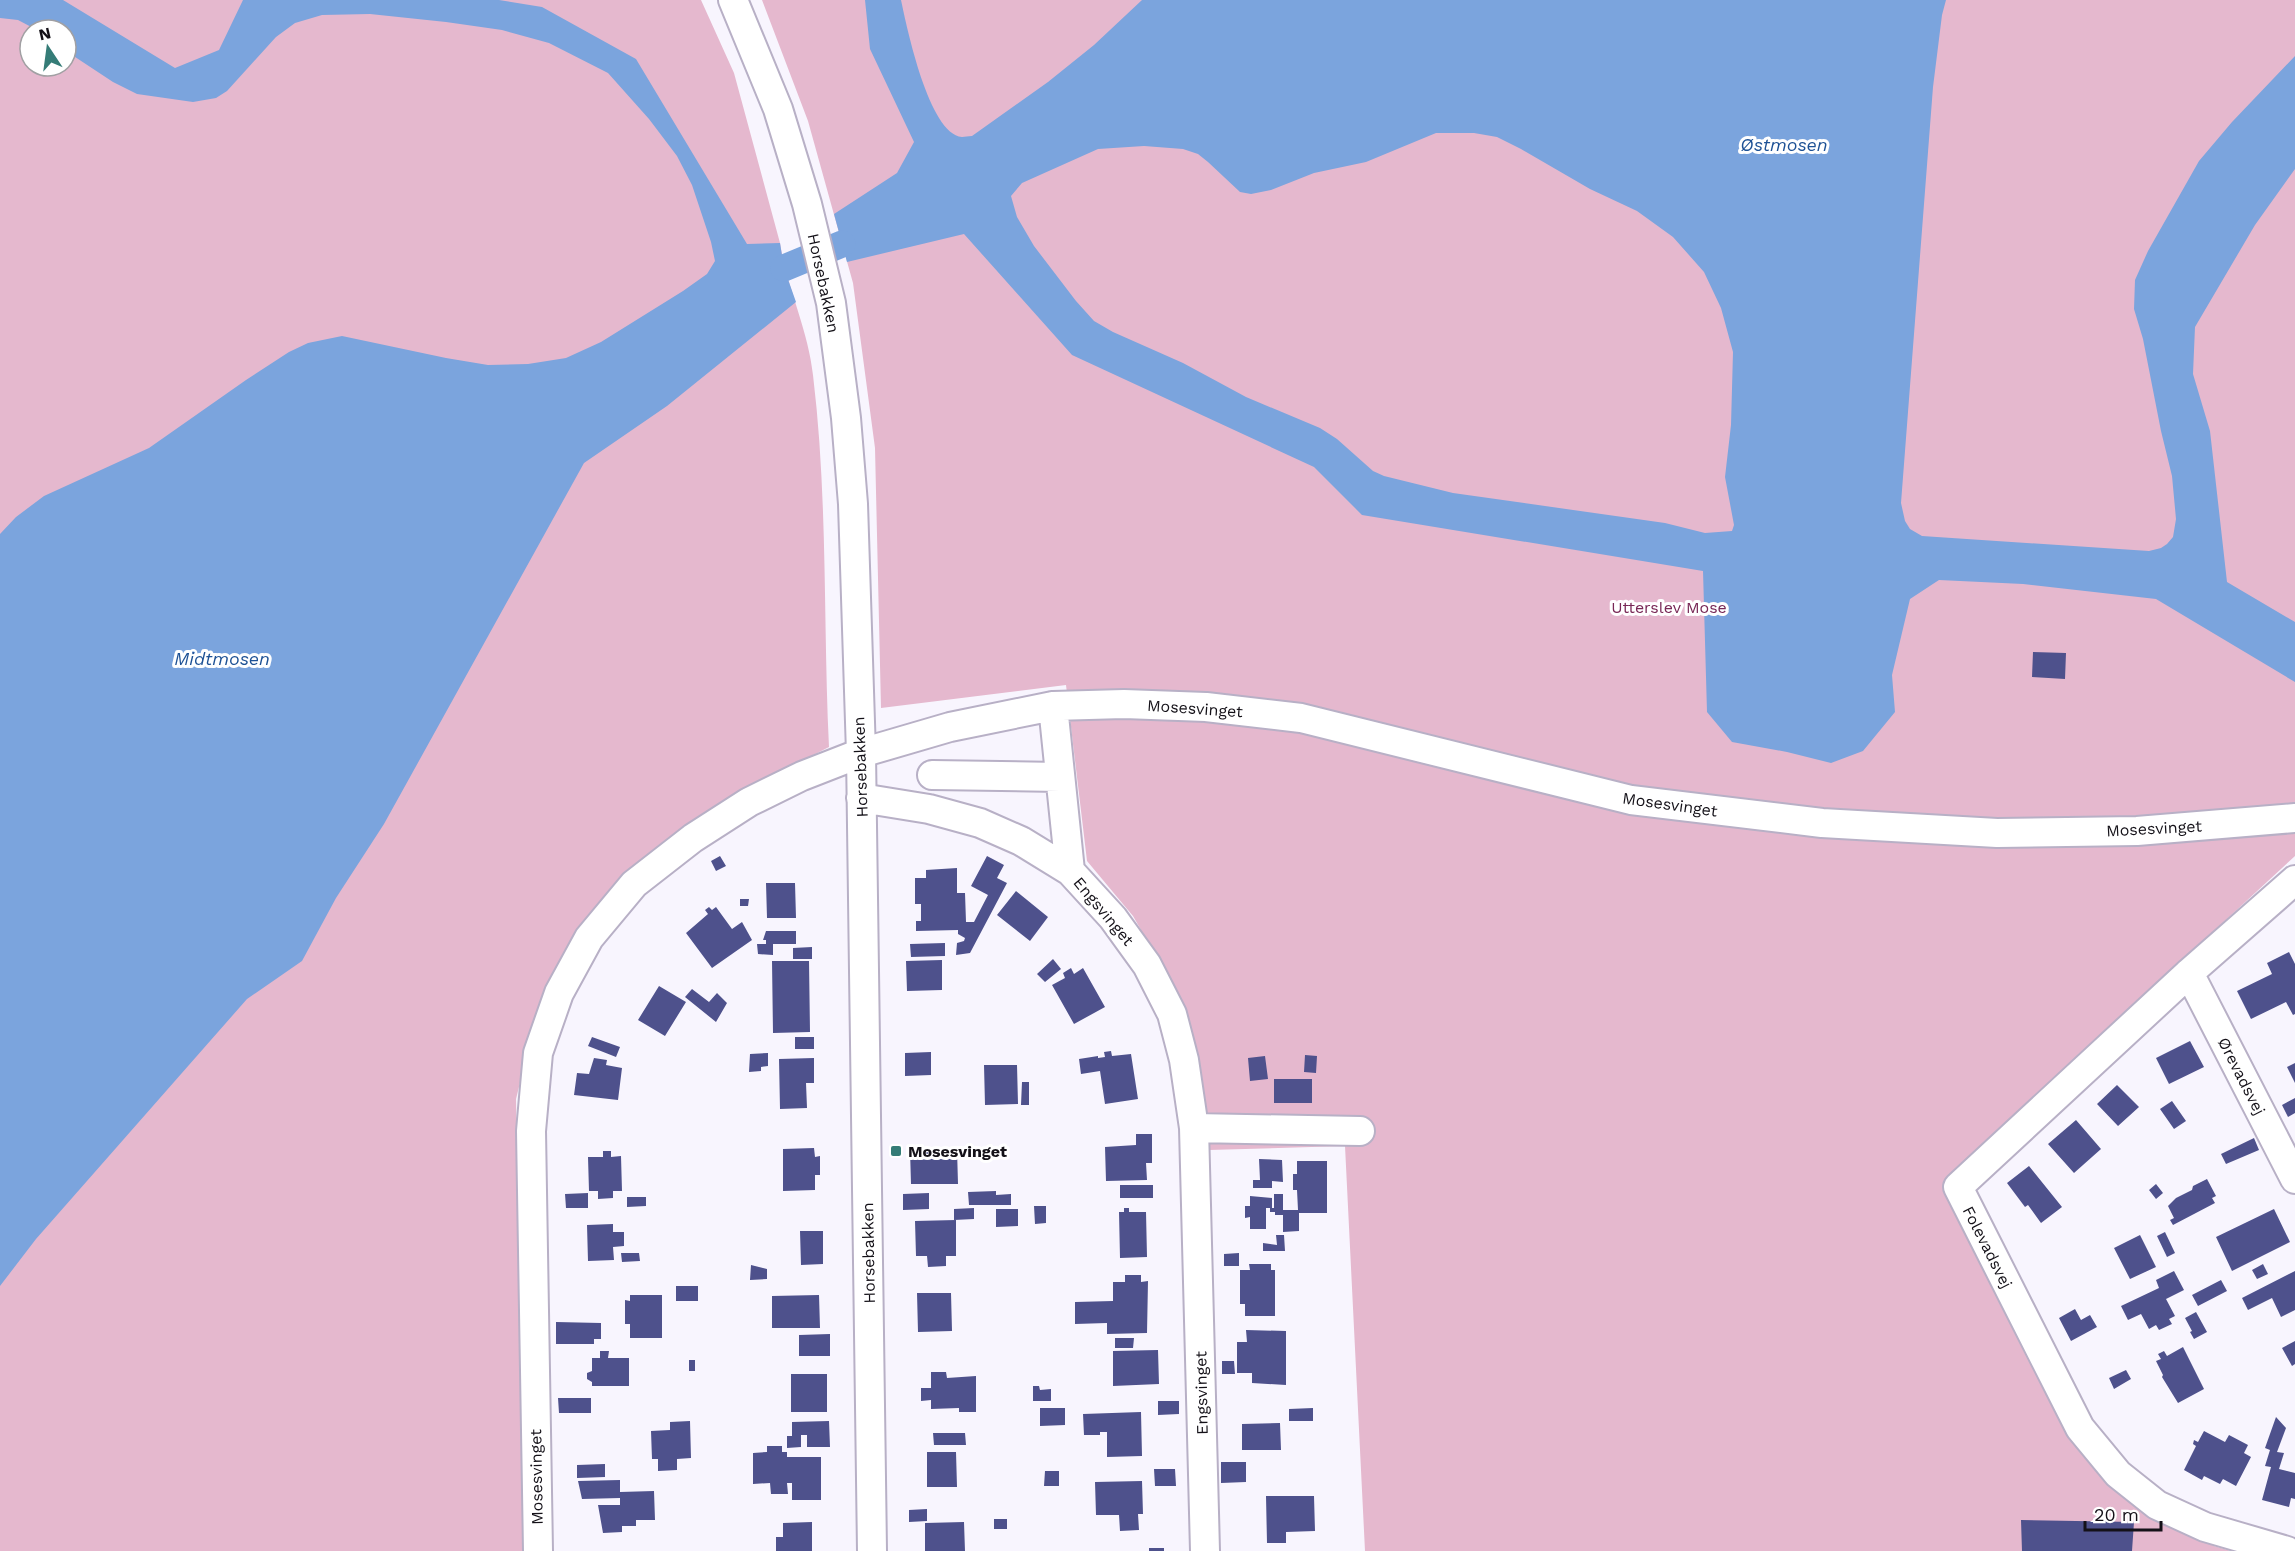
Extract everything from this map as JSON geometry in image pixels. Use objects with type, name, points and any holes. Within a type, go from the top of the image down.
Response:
[{"type":"street","name":"Horsebakken","points":[[733,0],[778,109],[807,204],[831,303],[846,418],[853,504],[861,753],[872,1551]]},
{"type":"street","name":"Mosesvinget","points":[[538,1551],[531,1131],[538,1053],[559,993],[589,938],[634,884],[693,838],[749,802],[802,776],[861,753],[950,727],[1053,706],[1124,704],[1206,706],[1301,718],[1631,801],[1822,823],[1997,833],[2137,831],[2295,818]]},
{"type":"street","points":[[1053,706],[1070,871]]},
{"type":"street","points":[[932,775],[1060,777]]},
{"type":"street","name":"Engsvinget","points":[[861,798],[929,809],[980,823],[1021,841],[1070,871],[1113,918],[1147,965],[1172,1014],[1184,1060],[1194,1128],[1205,1551]]},
{"type":"street","name":"Folevadsvej","points":[[2287,1551],[2205,1527],[2157,1505],[2118,1474],[2080,1428],[1958,1187],[2189,973],[2295,880]]},
{"type":"street","name":"Ørevadsvej","points":[[2189,973],[2295,1179]]},
{"type":"street","points":[[1194,1128],[1360,1131]]},
{"type":"green space","points":[[0,0],[701,0],[734,73],[802,325],[813,375],[823,514],[829,747],[733,796],[593,912],[558,964],[536,1018],[516,1099],[524,1551],[0,1551]]},
{"type":"green space","name":"Utterslev Mose","points":[[762,0],[2295,0],[2295,856],[1949,1176],[2079,1444],[2160,1516],[2214,1546],[2231,1551],[1365,1551],[1345,1146],[1209,1150],[1168,977],[1133,916],[1087,861],[1066,685],[881,708],[875,448],[853,283],[808,121]]},
{"type":"water","name":"Midtmosen","points":[[0,0],[63,0],[175,68],[219,50],[243,0],[499,0],[542,7],[636,59],[747,244],[780,243],[784,268],[796,302],[667,406],[584,463],[384,824],[336,898],[302,961],[247,999],[36,1239],[0,1286],[0,534],[16,517],[44,496],[149,448],[246,380],[289,352],[308,343],[342,336],[488,365],[528,364],[566,358],[601,342],[683,291],[707,274],[715,261],[692,185],[677,156],[649,119],[608,73],[549,43],[502,30],[446,22],[370,14],[322,15],[295,23],[276,37],[227,91],[216,98],[193,102],[137,94],[113,82],[78,59],[78,18],[18,18],[18,20],[0,18]]},
{"type":"water","name":"Østmosen","points":[[865,0],[901,0],[914,55],[930,100],[939,118],[950,131],[963,137],[972,136],[1048,82],[1094,45],[1142,0],[1946,0],[1933,87],[1901,503],[1905,521],[1910,529],[1922,536],[2149,551],[2161,548],[2173,537],[2176,519],[2172,476],[2143,339],[2134,309],[2135,280],[2148,251],[2199,161],[2232,122],[2295,56],[2295,169],[2255,225],[2195,327],[2193,374],[2210,431],[2227,582],[2295,622],[2295,682],[2156,599],[2023,584],[1939,580],[1910,599],[1892,675],[1895,712],[1863,751],[1831,763],[1732,742],[1707,712],[1703,571],[1362,515],[1314,467],[1072,355],[964,234],[847,262],[834,214],[897,173],[914,142],[870,49]],"holes":[[[1436,133],[1474,133],[1497,137],[1590,189],[1637,211],[1673,237],[1704,272],[1721,308],[1733,352],[1731,425],[1725,477],[1734,525],[1732,531],[1705,533],[1665,523],[1453,493],[1384,476],[1373,471],[1337,439],[1320,428],[1246,397],[1183,363],[1113,332],[1094,321],[1034,246],[1017,217],[1011,196],[1022,183],[1098,149],[1144,146],[1183,149],[1198,154],[1240,192],[1251,194],[1271,190],[1314,173],[1366,162]]]},
{"type":"building","points":[[2033,652],[2066,653],[2065,679],[2032,677]]},
{"type":"building","points":[[720,856],[726,866],[716,871],[711,861]]},
{"type":"building","points":[[987,856],[1004,865],[997,878],[1007,883],[970,953],[956,955],[957,943],[964,941],[965,938],[958,934],[958,930],[916,931],[916,921],[921,921],[921,904],[915,904],[915,878],[926,878],[926,870],[957,868],[957,893],[965,893],[966,922],[974,922],[988,895],[971,886]]},
{"type":"building","points":[[766,883],[795,883],[796,918],[767,918]]},
{"type":"building","points":[[1016,891],[1048,917],[1030,941],[997,915]]},
{"type":"building","points":[[740,899],[749,899],[748,906],[740,906]]},
{"type":"building","points":[[709,907],[712,910],[716,907],[732,929],[742,922],[752,940],[712,968],[686,933],[708,914],[705,910]]},
{"type":"building","points":[[766,931],[796,931],[796,944],[773,944],[773,955],[758,954],[757,944],[766,944],[766,940],[763,940]]},
{"type":"building","points":[[945,943],[945,956],[911,957],[910,944]]},
{"type":"building","points":[[812,947],[812,959],[793,959],[793,948]]},
{"type":"building","points":[[2289,952],[2295,964],[2295,1014],[2293,1015],[2286,1002],[2251,1019],[2237,991],[2272,974],[2267,963]]},
{"type":"building","points":[[1053,959],[1061,969],[1045,982],[1037,974]]},
{"type":"building","points":[[942,960],[942,990],[907,991],[906,961]]},
{"type":"building","points":[[772,961],[809,961],[810,1032],[773,1033]]},
{"type":"building","points":[[1071,968],[1074,974],[1083,968],[1105,1007],[1074,1024],[1052,985],[1065,978],[1063,973]]},
{"type":"building","points":[[659,986],[686,1002],[665,1036],[638,1020]]},
{"type":"building","points":[[692,989],[709,1002],[717,993],[727,1003],[716,1022],[685,997]]},
{"type":"building","points":[[592,1037],[620,1047],[616,1057],[588,1046]]},
{"type":"building","points":[[795,1037],[814,1037],[814,1049],[795,1049]]},
{"type":"building","points":[[2190,1041],[2204,1067],[2169,1084],[2156,1058]]},
{"type":"building","points":[[1111,1051],[1112,1056],[1131,1054],[1138,1099],[1105,1104],[1100,1071],[1081,1074],[1079,1059],[1105,1057],[1104,1052]]},
{"type":"building","points":[[931,1052],[931,1075],[905,1076],[905,1053]]},
{"type":"building","points":[[768,1053],[768,1066],[761,1067],[761,1071],[749,1072],[750,1054]]},
{"type":"building","points":[[1305,1055],[1317,1056],[1316,1073],[1304,1072]]},
{"type":"building","points":[[1265,1056],[1268,1079],[1250,1081],[1248,1058]]},
{"type":"building","points":[[594,1058],[607,1060],[606,1065],[622,1068],[618,1100],[574,1095],[577,1073],[589,1074]]},
{"type":"building","points":[[814,1058],[814,1083],[806,1083],[807,1108],[780,1109],[779,1059]]},
{"type":"building","points":[[2295,1063],[2295,1083],[2287,1067]]},
{"type":"building","points":[[984,1065],[1017,1065],[1018,1104],[985,1105]]},
{"type":"building","points":[[1274,1079],[1312,1079],[1312,1103],[1274,1103]]},
{"type":"building","points":[[1022,1082],[1029,1082],[1029,1105],[1021,1105]]},
{"type":"building","points":[[2117,1085],[2139,1107],[2118,1126],[2097,1104]]},
{"type":"building","points":[[2295,1098],[2295,1113],[2288,1117],[2282,1105]]},
{"type":"building","points":[[2172,1101],[2186,1121],[2174,1129],[2160,1109]]},
{"type":"building","points":[[2076,1120],[2101,1149],[2074,1173],[2048,1144]]},
{"type":"building","points":[[1136,1134],[1152,1134],[1152,1163],[1146,1163],[1147,1180],[1106,1181],[1105,1147],[1136,1145]]},
{"type":"building","points":[[2254,1138],[2259,1150],[2226,1164],[2221,1154]]},
{"type":"building","points":[[814,1148],[815,1157],[820,1156],[820,1175],[815,1175],[815,1190],[783,1191],[783,1149]]},
{"type":"building","points":[[957,1149],[958,1184],[911,1184],[910,1150]]},
{"type":"building","points":[[603,1151],[611,1151],[611,1157],[621,1156],[622,1191],[613,1191],[613,1198],[598,1199],[598,1191],[589,1191],[588,1157],[603,1157]]},
{"type":"building","points":[[1259,1159],[1282,1160],[1283,1182],[1272,1181],[1272,1188],[1253,1188],[1253,1180],[1260,1180]]},
{"type":"building","points":[[1297,1161],[1327,1161],[1327,1213],[1299,1213],[1299,1231],[1283,1232],[1283,1215],[1275,1215],[1275,1212],[1270,1212],[1270,1208],[1266,1208],[1266,1229],[1250,1229],[1250,1217],[1245,1218],[1245,1206],[1250,1206],[1250,1196],[1272,1198],[1272,1208],[1274,1208],[1274,1194],[1283,1194],[1283,1210],[1298,1210],[1297,1190],[1293,1190],[1293,1174],[1297,1174]]},
{"type":"building","points":[[2029,1166],[2062,1207],[2041,1223],[2028,1205],[2025,1207],[2007,1183]]},
{"type":"building","points":[[2207,1179],[2216,1196],[2212,1198],[2215,1203],[2173,1225],[2170,1220],[2174,1218],[2168,1206],[2176,1198],[2192,1190],[2193,1186]]},
{"type":"building","points":[[2156,1184],[2163,1193],[2156,1199],[2149,1190]]},
{"type":"building","points":[[1120,1185],[1153,1185],[1153,1198],[1120,1198]]},
{"type":"building","points":[[996,1191],[996,1195],[1011,1194],[1011,1205],[969,1205],[968,1192]]},
{"type":"building","points":[[588,1193],[588,1208],[566,1208],[565,1194]]},
{"type":"building","points":[[929,1193],[929,1209],[903,1210],[903,1194]]},
{"type":"building","points":[[627,1197],[646,1197],[646,1206],[627,1207]]},
{"type":"building","points":[[1034,1206],[1046,1206],[1046,1223],[1035,1224]]},
{"type":"building","points":[[974,1208],[974,1219],[954,1220],[954,1209]]},
{"type":"building","points":[[1124,1208],[1129,1208],[1129,1212],[1146,1212],[1147,1257],[1120,1258],[1119,1212],[1124,1212]]},
{"type":"building","points":[[996,1209],[1018,1209],[1018,1226],[996,1227]]},
{"type":"building","points":[[2274,1209],[2290,1242],[2232,1271],[2216,1237]]},
{"type":"building","points":[[956,1220],[956,1256],[946,1256],[946,1266],[928,1267],[927,1256],[916,1256],[915,1221]]},
{"type":"building","points":[[613,1224],[613,1232],[624,1232],[624,1246],[613,1247],[614,1260],[588,1261],[587,1225]]},
{"type":"building","points":[[800,1231],[823,1231],[823,1264],[801,1265]]},
{"type":"building","points":[[2165,1232],[2175,1253],[2167,1257],[2157,1236]]},
{"type":"building","points":[[1276,1235],[1284,1235],[1285,1251],[1263,1251],[1263,1243],[1277,1245]]},
{"type":"building","points":[[2140,1235],[2156,1267],[2130,1279],[2114,1248]]},
{"type":"building","points":[[621,1253],[639,1253],[640,1261],[622,1262]]},
{"type":"building","points":[[1239,1253],[1239,1266],[1224,1266],[1224,1254]]},
{"type":"building","points":[[1249,1264],[1271,1264],[1271,1270],[1275,1270],[1275,1316],[1245,1316],[1245,1304],[1240,1304],[1240,1270],[1250,1270]]},
{"type":"building","points":[[2263,1264],[2268,1274],[2257,1279],[2252,1270]]},
{"type":"building","points":[[751,1265],[767,1269],[767,1279],[750,1280]]},
{"type":"building","points":[[2174,1271],[2184,1290],[2166,1299],[2175,1316],[2169,1319],[2172,1324],[2159,1330],[2156,1325],[2149,1329],[2141,1314],[2128,1320],[2121,1306],[2159,1288],[2156,1280]]},
{"type":"building","points":[[2295,1271],[2295,1310],[2281,1317],[2272,1298],[2248,1310],[2242,1298]]},
{"type":"building","points":[[1125,1275],[1141,1275],[1141,1282],[1148,1281],[1147,1333],[1107,1334],[1107,1323],[1075,1324],[1075,1302],[1113,1301],[1113,1282],[1125,1282]]},
{"type":"building","points":[[2221,1280],[2227,1291],[2198,1306],[2192,1295]]},
{"type":"building","points":[[676,1286],[698,1286],[698,1301],[676,1301]]},
{"type":"building","points":[[917,1293],[951,1293],[952,1331],[918,1332]]},
{"type":"building","points":[[630,1295],[662,1295],[662,1338],[630,1338],[630,1324],[625,1324],[625,1300],[630,1301]]},
{"type":"building","points":[[819,1295],[820,1328],[772,1328],[772,1296]]},
{"type":"building","points":[[2075,1309],[2081,1320],[2090,1315],[2097,1327],[2071,1341],[2059,1318]]},
{"type":"building","points":[[2196,1312],[2207,1332],[2194,1339],[2185,1318]]},
{"type":"building","points":[[556,1322],[601,1323],[601,1339],[594,1339],[594,1344],[556,1344]]},
{"type":"building","points":[[1246,1330],[1286,1331],[1286,1385],[1252,1383],[1252,1373],[1237,1373],[1237,1342],[1247,1342]]},
{"type":"building","points":[[830,1334],[830,1356],[799,1356],[799,1335]]},
{"type":"building","points":[[1115,1338],[1134,1338],[1133,1348],[1115,1348]]},
{"type":"building","points":[[2295,1341],[2295,1364],[2292,1366],[2282,1348]]},
{"type":"building","points":[[2183,1347],[2204,1389],[2178,1403],[2162,1377],[2156,1361],[2161,1359],[2158,1354],[2164,1351],[2167,1356]]},
{"type":"building","points":[[1158,1350],[1159,1384],[1113,1386],[1113,1351]]},
{"type":"building","points":[[600,1351],[609,1351],[608,1358],[629,1358],[629,1386],[592,1386],[592,1382],[587,1379],[587,1373],[592,1371],[592,1358],[600,1358]]},
{"type":"building","points":[[689,1360],[695,1360],[695,1371],[689,1371]]},
{"type":"building","points":[[1222,1361],[1234,1361],[1235,1374],[1222,1374]]},
{"type":"building","points":[[2126,1370],[2131,1379],[2114,1389],[2109,1378]]},
{"type":"building","points":[[931,1372],[946,1372],[947,1378],[976,1376],[976,1412],[959,1412],[959,1408],[931,1409],[931,1400],[921,1401],[921,1388],[931,1388]]},
{"type":"building","points":[[791,1374],[827,1374],[827,1412],[791,1412]]},
{"type":"building","points":[[1033,1386],[1039,1386],[1040,1390],[1051,1389],[1051,1401],[1033,1401]]},
{"type":"building","points":[[558,1398],[591,1398],[591,1413],[559,1413]]},
{"type":"building","points":[[1158,1401],[1179,1401],[1179,1414],[1158,1415]]},
{"type":"building","points":[[1040,1408],[1065,1408],[1065,1425],[1040,1426]]},
{"type":"building","points":[[1313,1408],[1313,1421],[1289,1421],[1289,1409]]},
{"type":"building","points":[[1141,1412],[1142,1456],[1107,1457],[1107,1432],[1100,1432],[1100,1435],[1084,1435],[1083,1414]]},
{"type":"building","points":[[2276,1417],[2286,1428],[2277,1452],[2284,1453],[2279,1469],[2295,1473],[2295,1499],[2291,1498],[2289,1507],[2262,1500],[2271,1467],[2265,1466],[2270,1450],[2265,1448]]},
{"type":"building","points":[[690,1421],[691,1458],[677,1459],[677,1470],[658,1471],[658,1459],[652,1459],[651,1431],[670,1430],[670,1422]]},
{"type":"building","points":[[829,1421],[830,1447],[807,1447],[807,1435],[801,1435],[801,1447],[787,1448],[787,1436],[792,1436],[792,1422]]},
{"type":"building","points":[[1280,1423],[1281,1450],[1242,1450],[1242,1424]]},
{"type":"building","points":[[2204,1431],[2225,1442],[2229,1435],[2248,1445],[2244,1453],[2251,1457],[2236,1486],[2223,1479],[2220,1484],[2204,1476],[2202,1480],[2184,1470],[2196,1446],[2193,1444],[2194,1440],[2198,1442]]},
{"type":"building","points":[[933,1433],[965,1433],[966,1445],[934,1445]]},
{"type":"building","points":[[767,1446],[782,1446],[782,1452],[787,1452],[787,1457],[821,1457],[821,1500],[792,1500],[792,1483],[787,1483],[788,1494],[771,1494],[770,1483],[753,1484],[753,1453],[767,1452]]},
{"type":"building","points":[[927,1452],[956,1452],[957,1487],[927,1487]]},
{"type":"building","points":[[1221,1462],[1246,1462],[1246,1482],[1221,1483]]},
{"type":"building","points":[[605,1464],[605,1477],[577,1478],[577,1465]]},
{"type":"building","points":[[1154,1469],[1175,1469],[1176,1486],[1155,1486]]},
{"type":"building","points":[[1045,1471],[1059,1471],[1059,1486],[1044,1486]]},
{"type":"building","points":[[620,1480],[620,1492],[654,1491],[655,1520],[636,1520],[636,1526],[622,1526],[622,1532],[603,1533],[598,1505],[620,1505],[620,1498],[582,1499],[578,1481]]},
{"type":"building","points":[[1142,1481],[1143,1514],[1138,1514],[1139,1530],[1120,1531],[1119,1515],[1096,1515],[1095,1482]]},
{"type":"building","points":[[1266,1496],[1314,1496],[1315,1531],[1286,1532],[1286,1543],[1267,1543]]},
{"type":"building","points":[[927,1509],[927,1521],[909,1522],[909,1510]]},
{"type":"building","points":[[994,1519],[1007,1519],[1007,1529],[994,1529]]},
{"type":"building","points":[[2021,1520],[2134,1522],[2132,1551],[2022,1551]]},
{"type":"building","points":[[812,1522],[812,1551],[776,1551],[776,1537],[783,1537],[783,1523]]},
{"type":"building","points":[[964,1522],[965,1551],[925,1551],[925,1523]]},
{"type":"building","points":[[1149,1548],[1164,1548],[1164,1551],[1149,1551]]},
{"type":"waterway","points":[[784,268],[842,244]]},
{"type":"place","name":"Mosesvinget","points":[[896,1151]]}]
